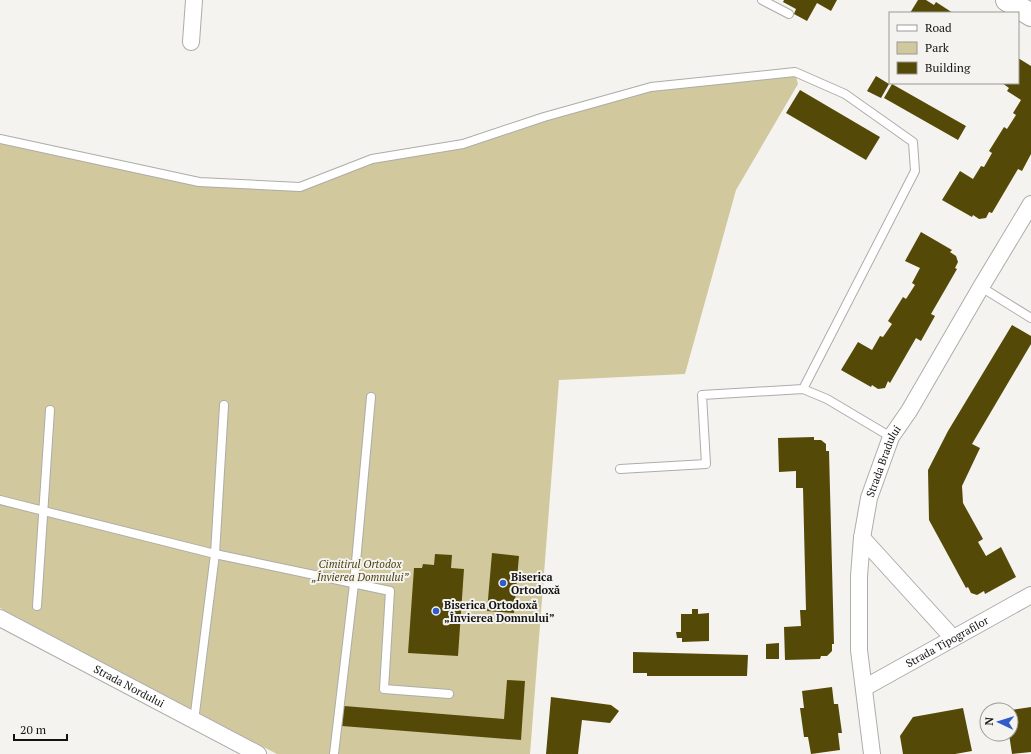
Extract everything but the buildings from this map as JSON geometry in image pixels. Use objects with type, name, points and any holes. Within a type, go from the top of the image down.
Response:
[{"type":"main road","points":[[1007,0],[1031,15]]},
{"type":"street","points":[[191,42],[194,0]]},
{"type":"street","name":"Strada Bradului","points":[[872,754],[859,643],[859,576],[862,538],[869,498],[892,437],[909,411],[1031,204]]},
{"type":"street","points":[[862,538],[953,638]]},
{"type":"street","name":"Strada Tipografilor","points":[[864,688],[1031,595]]},
{"type":"street","name":"Strada Nordului","points":[[0,618],[258,754]]},
{"type":"lane","points":[[762,0],[789,14]]},
{"type":"lane","points":[[0,139],[200,182],[300,187],[372,159],[463,144],[544,117],[651,87],[795,72],[845,94],[913,142],[915,171],[803,389]]},
{"type":"lane","points":[[981,287],[1031,318]]},
{"type":"lane","points":[[620,469],[706,464],[702,395],[803,389],[827,399],[892,437]]},
{"type":"lane","points":[[334,754],[354,584],[371,397]]},
{"type":"lane","points":[[194,721],[215,554],[224,405]]},
{"type":"lane","points":[[37,606],[50,410]]},
{"type":"lane","points":[[0,500],[215,554],[390,591],[384,689],[449,694]]},
{"type":"green space","name":"Cimitirul Ortodox „Învierea Domnului”","points":[[795,72],[798,84],[736,190],[685,374],[559,380],[530,754],[277,754],[0,608],[0,139],[199,182],[300,187],[372,159],[463,144],[651,87]]},
{"type":"place","name":"Biserica Ortodoxă","points":[[503,583]]},
{"type":"place","name":"Biserica Ortodoxă „Învierea Domnului”","points":[[436,611]]}]
